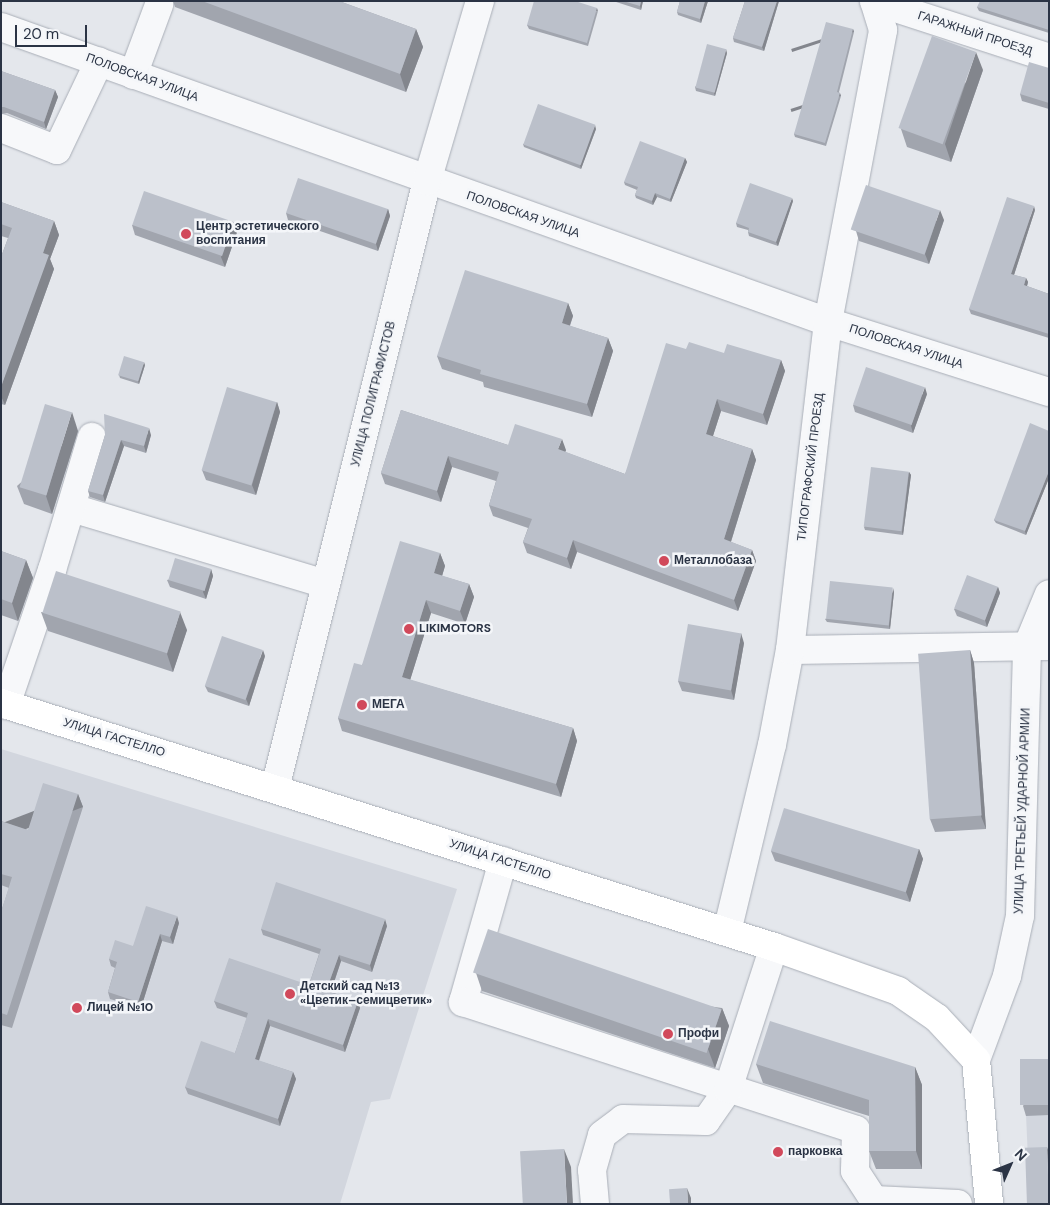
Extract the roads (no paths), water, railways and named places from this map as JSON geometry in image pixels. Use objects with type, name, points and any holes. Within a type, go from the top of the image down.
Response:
[{"type":"main road","name":"УЛИЦА ГАСТЕЛЛО","points":[[4,704],[728,932],[898,991],[937,1018],[976,1060]]},
{"type":"main road","name":"УЛИЦА ТРЕТЬЕЙ УДАРНОЙ АРМИИ","points":[[976,1060],[989,1204]]},
{"type":"street","name":"УЛИЦА ПОЛИГРАФИСТОВ","points":[[275,788],[427,181],[480,1]]},
{"type":"street","name":"ГАРАЖНЫЙ ПРОЕЗД","points":[[874,1],[1049,58]]},
{"type":"street","name":"ТИПОГРАФСКИЙ ПРОЕЗД","points":[[728,932],[772,745],[790,650],[828,322],[883,30],[874,1]]},
{"type":"street","points":[[134,75],[156,2]]},
{"type":"street","name":"ПОЛОВСКАЯ УЛИЦА","points":[[1,27],[427,181],[828,322],[1049,392]]},
{"type":"street","points":[[1,128],[57,150],[99,62]]},
{"type":"street","points":[[4,704],[72,508],[92,437]]},
{"type":"street","points":[[72,508],[326,584]]},
{"type":"street","name":"УЛИЦА ТРЕТЬЕЙ УДАРНОЙ АРМИИ","points":[[976,1060],[1007,976],[1020,916],[1038,646],[1049,594]]},
{"type":"street","points":[[790,650],[1038,646]]},
{"type":"street","points":[[503,861],[463,1002],[856,1130],[855,1171],[874,1200],[958,1204]]},
{"type":"street","points":[[595,1204],[592,1170],[602,1135],[623,1119],[706,1121],[728,1089],[774,947]]},
{"type":"place","name":"Центр эстетического воспитания","points":[[186,234]]},
{"type":"place","name":"Металлобаза","points":[[664,561]]},
{"type":"place","name":"LIKIMOTORS","points":[[409,629]]},
{"type":"place","name":"МЕГА","points":[[362,705]]},
{"type":"place","name":"Детский сад №13 «Цветик–семицветик»","points":[[290,994]]},
{"type":"place","name":"Лицей №10","points":[[77,1008]]},
{"type":"place","name":"Профи","points":[[668,1034]]},
{"type":"place","name":"парковка","points":[[778,1152]]}]
